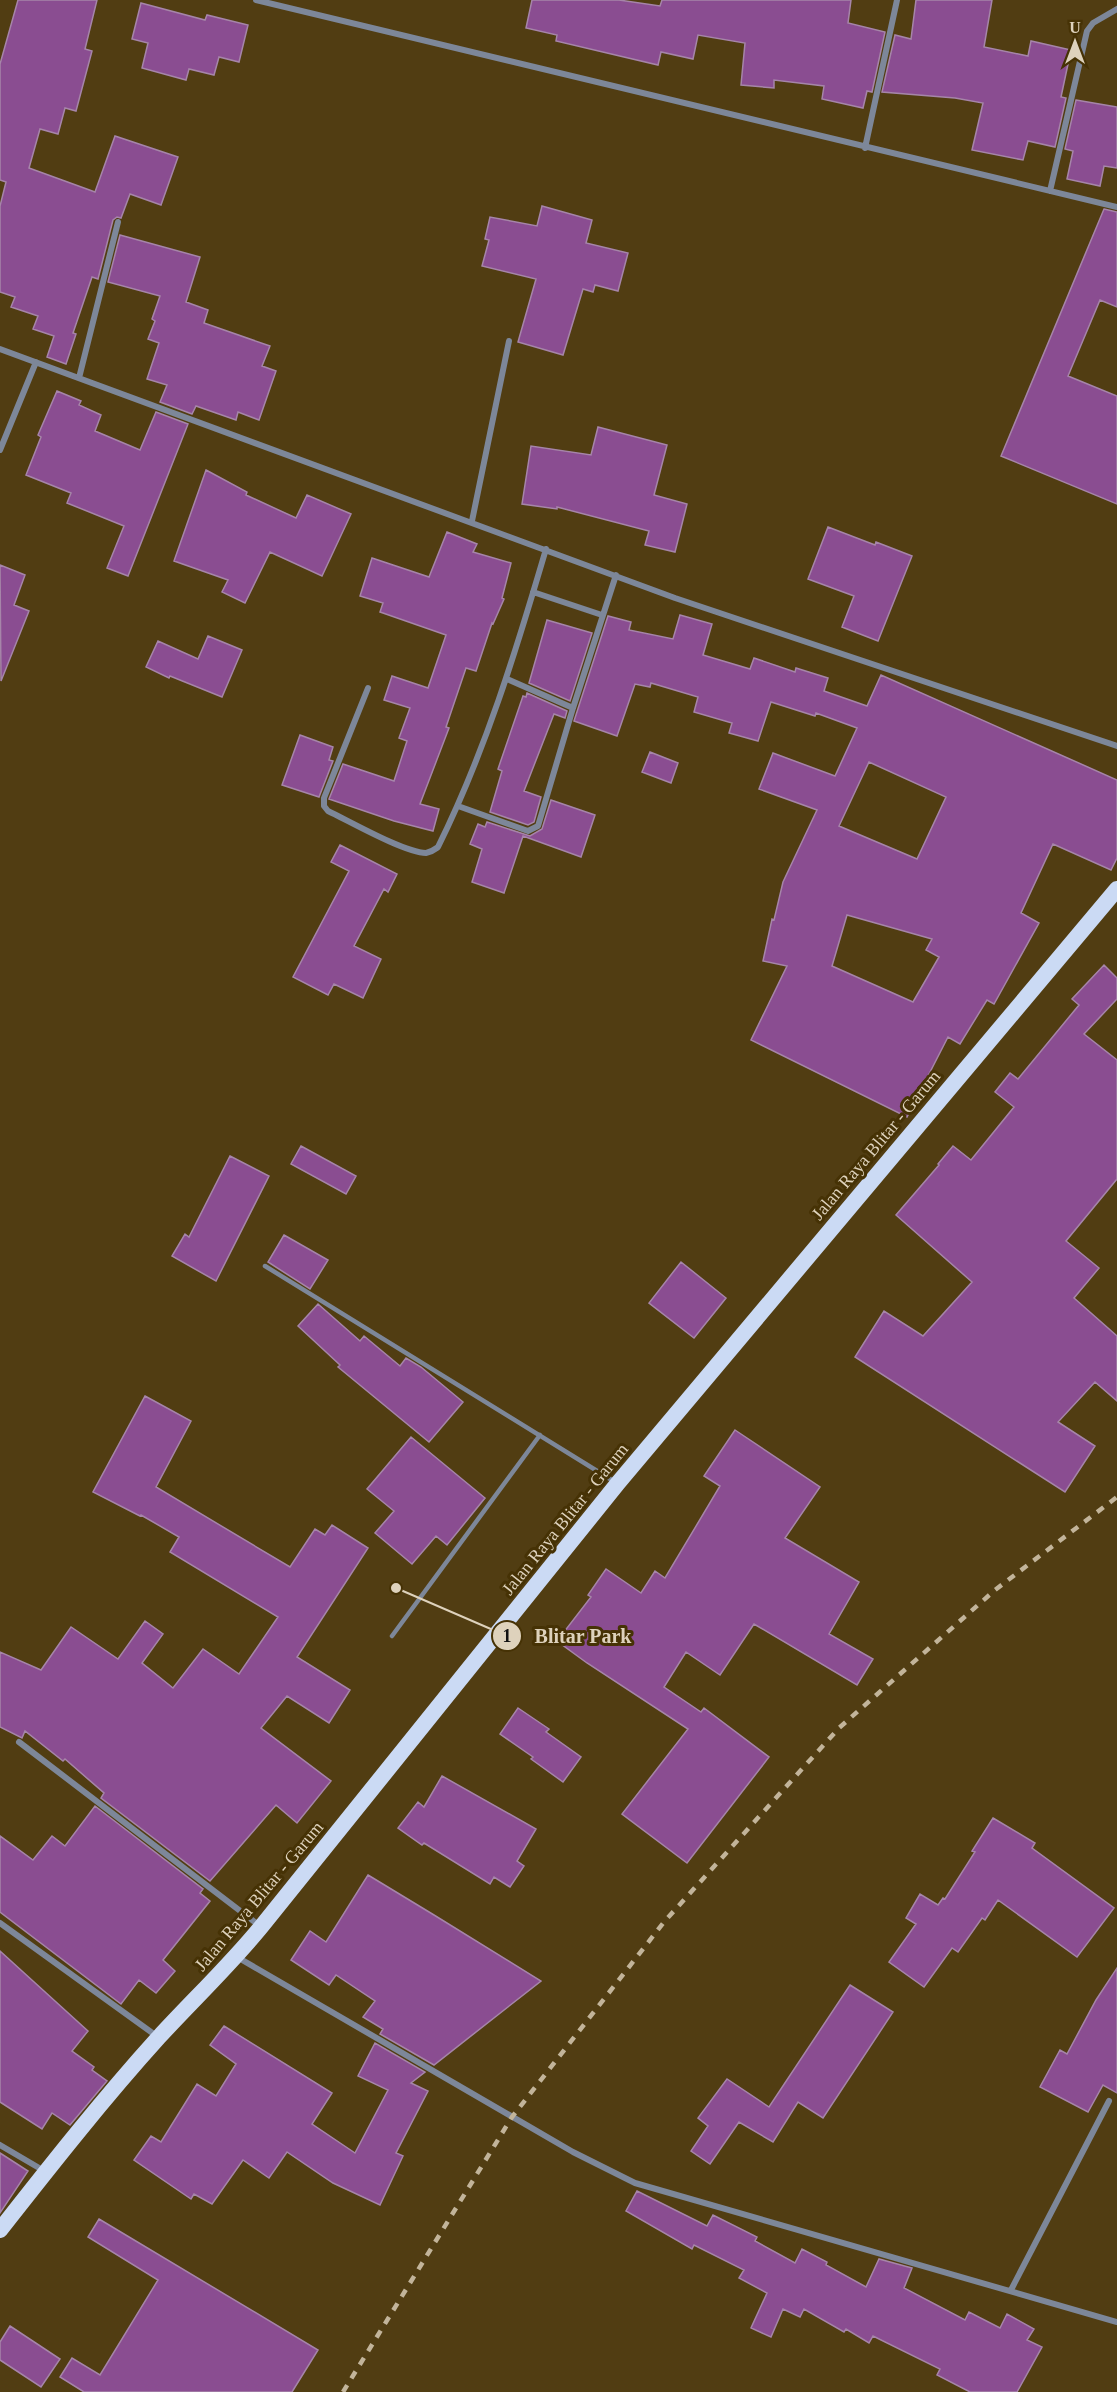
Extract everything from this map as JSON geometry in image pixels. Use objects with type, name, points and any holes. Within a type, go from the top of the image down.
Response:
[{"type":"highway","name":"Jalan Raya Blitar - Garum","points":[[0,2230],[159,2038],[236,1957],[618,1483],[1115,894]]},
{"type":"street","points":[[256,0],[1117,207]]},
{"type":"street","points":[[865,148],[897,0]]},
{"type":"street","points":[[1050,191],[1087,31],[1093,23],[1117,9]]},
{"type":"street","points":[[79,378],[118,222]]},
{"type":"street","points":[[472,521],[509,341]]},
{"type":"street","points":[[0,349],[472,521],[675,598],[1117,746]]},
{"type":"street","points":[[0,450],[36,362]]},
{"type":"street","points":[[368,688],[324,798],[324,806],[328,811],[410,850],[433,852],[438,847],[458,807],[507,679],[546,549]]},
{"type":"street","points":[[458,807],[528,831],[536,829],[616,575]]},
{"type":"street","points":[[533,592],[603,615]]},
{"type":"street","points":[[507,679],[573,708]]},
{"type":"street","points":[[19,1742],[261,1927]]},
{"type":"street","points":[[0,1923],[159,2038]]},
{"type":"street","points":[[236,1957],[573,2152],[635,2183],[1117,2322]]},
{"type":"street","points":[[1011,2290],[1109,2101]]},
{"type":"street","points":[[0,2145],[46,2172]]},
{"type":"lane","points":[[265,1266],[618,1483]]},
{"type":"lane","points":[[392,1636],[540,1436]]},
{"type":"building","points":[[18,0],[97,0],[85,49],[92,51],[76,111],[65,108],[58,134],[40,129],[29,168],[95,192],[115,136],[178,157],[161,205],[130,194],[121,218],[117,217],[113,220],[98,279],[92,277],[73,333],[76,334],[66,364],[47,357],[54,336],[33,329],[38,316],[11,307],[15,297],[0,292],[0,206],[6,182],[0,180],[0,64]]},
{"type":"building","points":[[532,0],[619,0],[660,6],[662,0],[851,0],[848,23],[885,32],[872,92],[867,91],[863,108],[822,99],[824,86],[774,80],[774,88],[741,85],[745,43],[698,35],[693,59],[661,52],[658,65],[556,41],[557,35],[526,28]]},
{"type":"building","points":[[916,0],[992,0],[984,47],[1028,56],[1031,41],[1071,50],[1061,97],[1066,98],[1055,147],[1028,141],[1023,160],[972,150],[983,103],[955,98],[882,92],[895,35],[911,39]]},
{"type":"building","points":[[141,3],[205,20],[207,15],[248,25],[239,62],[219,57],[214,75],[189,69],[186,80],[142,68],[148,43],[132,39]]},
{"type":"building","points":[[1076,100],[1117,107],[1117,168],[1104,166],[1100,186],[1067,179],[1073,151],[1065,149]]},
{"type":"building","points":[[542,206],[592,220],[586,243],[628,253],[618,291],[595,285],[593,292],[583,289],[563,355],[518,342],[536,279],[482,266],[489,240],[485,239],[490,217],[537,226]]},
{"type":"building","points":[[1104,209],[1117,212],[1117,307],[1100,300],[1068,376],[1117,396],[1117,504],[1001,456]]},
{"type":"building","points":[[120,235],[200,257],[186,302],[208,310],[204,323],[270,346],[262,366],[276,371],[259,420],[238,412],[236,420],[196,406],[192,414],[160,402],[167,385],[147,379],[159,343],[148,339],[155,321],[152,319],[160,296],[108,282]]},
{"type":"building","points":[[57,391],[81,401],[79,405],[101,415],[95,431],[140,450],[156,412],[188,424],[128,576],[107,568],[124,526],[67,503],[71,493],[26,475],[41,437],[38,435]]},
{"type":"building","points":[[598,427],[667,445],[654,495],[687,504],[675,552],[645,545],[649,531],[557,507],[557,509],[522,504],[531,446],[591,455]]},
{"type":"building","points":[[206,470],[247,492],[246,495],[296,518],[307,495],[351,514],[322,576],[270,552],[245,603],[222,592],[228,580],[174,561]]},
{"type":"building","points":[[828,527],[912,556],[878,641],[842,627],[854,596],[808,579]]},
{"type":"building","points":[[447,532],[477,544],[473,552],[511,563],[502,598],[504,599],[492,623],[476,671],[466,668],[446,727],[449,728],[420,804],[439,809],[433,831],[394,821],[329,799],[343,764],[394,781],[407,741],[399,738],[410,708],[384,700],[392,676],[428,688],[446,635],[380,612],[383,603],[360,596],[372,558],[429,577]]},
{"type":"building","points":[[0,565],[25,575],[14,605],[29,611],[1,681]]},
{"type":"building","points":[[680,615],[712,624],[703,655],[750,669],[754,658],[795,672],[796,668],[828,678],[824,691],[867,706],[881,675],[1117,780],[1117,858],[1111,870],[1053,844],[1021,913],[1039,923],[994,1004],[987,1000],[960,1044],[948,1037],[907,1117],[751,1040],[787,966],[763,961],[783,882],[817,810],[759,789],[773,753],[835,776],[857,728],[816,713],[815,716],[771,702],[758,741],[729,733],[732,723],[694,712],[698,697],[651,683],[650,687],[635,684],[617,736],[574,721],[608,616],[631,622],[629,630],[673,639]],"holes":[[[869,762],[946,797],[917,859],[839,826]],[[847,915],[932,939],[926,950],[939,957],[913,1002],[832,966]]]},
{"type":"building","points":[[547,620],[592,633],[570,701],[529,683]]},
{"type":"building","points":[[208,636],[242,650],[222,697],[146,667],[158,641],[198,659]]},
{"type":"building","points":[[527,693],[567,711],[565,718],[554,714],[524,791],[541,797],[534,822],[528,825],[490,812],[502,771],[498,769],[523,696],[526,697]]},
{"type":"building","points":[[300,735],[333,747],[329,760],[333,761],[319,797],[282,785]]},
{"type":"building","points":[[650,752],[678,763],[671,783],[642,772]]},
{"type":"building","points":[[551,800],[595,815],[581,857],[523,836],[504,893],[472,882],[482,849],[470,844],[478,824],[485,827],[487,822],[530,836],[542,829]]},
{"type":"building","points":[[340,845],[397,874],[388,892],[384,889],[354,946],[381,959],[363,998],[334,984],[328,995],[293,977],[349,871],[331,862]]},
{"type":"building","points":[[1104,965],[1117,978],[1117,999],[1084,1034],[1117,1060],[1117,1179],[1066,1241],[1099,1268],[1074,1298],[1117,1336],[1117,1401],[1095,1382],[1058,1422],[1095,1446],[1065,1492],[855,1357],[884,1311],[923,1336],[972,1282],[896,1215],[953,1146],[971,1160],[1014,1107],[995,1092],[1010,1073],[1018,1079],[1079,1005],[1072,999]]},
{"type":"building","points":[[301,1146],[356,1176],[346,1194],[291,1164]]},
{"type":"building","points":[[230,1156],[269,1176],[216,1281],[172,1256],[185,1234],[189,1237]]},
{"type":"building","points":[[284,1235],[328,1260],[310,1289],[268,1262]]},
{"type":"building","points":[[681,1262],[726,1298],[694,1338],[649,1303]]},
{"type":"building","points":[[318,1304],[360,1341],[364,1336],[400,1366],[406,1358],[421,1367],[463,1402],[429,1442],[338,1367],[340,1365],[298,1326]]},
{"type":"building","points":[[145,1396],[191,1421],[156,1487],[290,1567],[315,1529],[325,1535],[332,1525],[368,1548],[297,1657],[350,1690],[329,1723],[287,1696],[261,1728],[331,1781],[297,1823],[276,1805],[210,1881],[101,1798],[104,1793],[65,1759],[63,1761],[25,1731],[22,1738],[0,1727],[0,1652],[41,1670],[71,1627],[118,1659],[145,1621],[163,1634],[142,1663],[173,1688],[203,1649],[239,1674],[278,1617],[170,1552],[179,1537],[141,1515],[93,1492]]},
{"type":"building","points":[[735,1430],[820,1487],[785,1538],[859,1582],[829,1634],[873,1659],[857,1685],[754,1624],[720,1675],[686,1652],[664,1687],[701,1712],[704,1708],[769,1757],[687,1863],[622,1814],[688,1729],[557,1641],[591,1597],[588,1595],[606,1569],[641,1593],[655,1571],[665,1578],[720,1486],[704,1476]]},
{"type":"building","points":[[411,1437],[485,1498],[447,1545],[436,1536],[412,1564],[375,1533],[394,1511],[367,1489]]},
{"type":"building","points":[[518,1708],[549,1729],[546,1732],[581,1757],[563,1782],[500,1734]]},
{"type":"building","points":[[442,1776],[536,1829],[517,1861],[524,1866],[510,1887],[494,1877],[490,1884],[424,1843],[422,1845],[398,1828],[418,1802],[424,1807]]},
{"type":"building","points":[[95,1806],[203,1889],[200,1893],[210,1901],[163,1960],[175,1971],[156,1993],[139,1980],[121,2004],[0,1912],[0,1836],[33,1860],[52,1836],[65,1846]]},
{"type":"building","points":[[993,1818],[1035,1843],[1032,1848],[1114,1908],[1077,1957],[998,1900],[985,1920],[982,1918],[958,1952],[952,1948],[924,1987],[889,1962],[916,1924],[906,1918],[920,1894],[938,1905],[943,1898],[945,1899],[975,1852],[972,1851]]},
{"type":"building","points":[[368,1875],[541,1981],[434,2065],[380,2034],[383,2029],[363,2017],[375,2001],[336,1975],[329,1985],[291,1960],[310,1931],[326,1942]]},
{"type":"building","points":[[0,1951],[88,2031],[72,2051],[94,2067],[92,2070],[107,2081],[70,2125],[52,2113],[42,2129],[0,2102]]},
{"type":"building","points":[[1117,1968],[1117,2093],[1103,2085],[1088,2112],[1040,2087],[1060,2050],[1067,2054],[1096,2000]]},
{"type":"building","points":[[850,1985],[893,2012],[823,2118],[798,2102],[773,2142],[739,2122],[710,2164],[691,2151],[708,2126],[698,2118],[727,2079],[769,2107]]},
{"type":"building","points":[[224,2026],[332,2093],[312,2124],[355,2153],[388,2090],[358,2076],[375,2043],[425,2072],[411,2083],[428,2091],[396,2153],[403,2156],[380,2205],[333,2183],[287,2152],[269,2178],[243,2160],[212,2204],[194,2194],[191,2199],[134,2160],[151,2136],[161,2142],[197,2084],[216,2096],[236,2064],[210,2045]]},
{"type":"building","points":[[0,2153],[28,2171],[0,2213]]},
{"type":"building","points":[[637,2191],[707,2226],[713,2215],[757,2237],[755,2241],[795,2263],[802,2249],[866,2287],[879,2259],[912,2268],[904,2288],[965,2320],[969,2312],[1000,2328],[1007,2314],[1034,2329],[1027,2340],[1042,2347],[1017,2392],[970,2392],[937,2375],[940,2369],[873,2336],[869,2343],[846,2329],[844,2332],[804,2309],[800,2317],[783,2309],[771,2337],[751,2328],[767,2293],[739,2278],[744,2270],[694,2245],[692,2249],[626,2211]]},
{"type":"building","points":[[99,2219],[318,2350],[292,2392],[84,2392],[60,2377],[72,2358],[100,2375],[158,2280],[88,2237]]},
{"type":"building","points":[[10,2326],[60,2359],[41,2387],[0,2360],[0,2342]]},
{"type":"railway","points":[[343,2392],[512,2117],[664,1922],[839,1728],[995,1590],[1117,1497]]},
{"type":"place","name":"Blitar Park","points":[[396,1588]]}]
